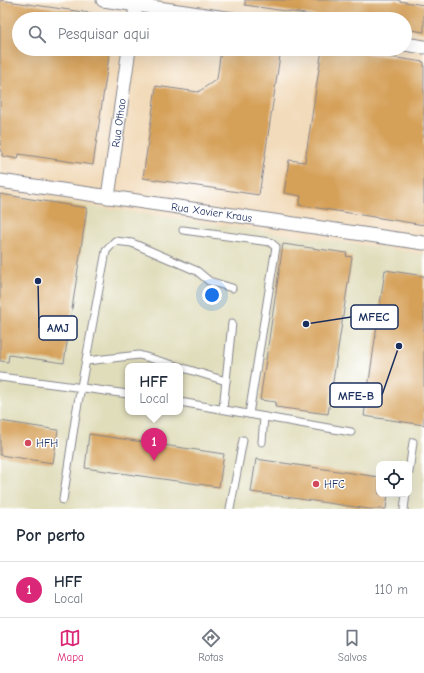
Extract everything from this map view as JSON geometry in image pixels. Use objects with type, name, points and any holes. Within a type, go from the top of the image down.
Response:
[{"type":"street","points":[[103,0],[136,2],[193,12]]},
{"type":"street","points":[[135,12],[136,2]]},
{"type":"street","points":[[412,45],[424,47]]},
{"type":"street","name":"Rua Othao","points":[[108,198],[128,56]]},
{"type":"street","name":"Rua Xavier Kraus","points":[[0,182],[424,243]]},
{"type":"lane","points":[[183,230],[270,242],[276,248],[248,414]]},
{"type":"lane","points":[[63,500],[81,387],[106,251],[115,241],[132,243],[197,271],[209,281],[232,288]]},
{"type":"lane","points":[[223,410],[232,323]]},
{"type":"lane","points":[[86,361],[139,355],[167,363]]},
{"type":"lane","points":[[183,368],[226,381]]},
{"type":"lane","points":[[0,377],[125,394]]},
{"type":"lane","points":[[183,403],[351,432]]},
{"type":"lane","points":[[262,442],[264,416]]},
{"type":"lane","points":[[230,509],[243,440]]},
{"type":"lane","points":[[410,461],[413,442]]},
{"type":"lane","points":[[404,509],[406,497]]},
{"type":"shaded area","points":[[0,193],[424,254],[424,509],[0,509]]},
{"type":"building","points":[[0,0],[83,12],[12,12],[12,56],[109,56],[93,165],[19,154],[18,159],[2,156],[2,151],[0,151]]},
{"type":"building","points":[[245,0],[399,0],[424,5],[424,32],[412,30],[412,12],[292,12],[245,5]]},
{"type":"building","points":[[220,56],[280,56],[259,195],[143,178],[156,86],[198,92],[217,79]]},
{"type":"building","points":[[321,56],[383,56],[424,62],[424,225],[299,205],[301,196],[284,193],[289,160],[305,162]]},
{"type":"building","points":[[0,194],[87,208],[64,363],[9,355],[8,362],[0,361]]},
{"type":"building","points":[[283,244],[347,253],[346,256],[352,257],[328,414],[275,407],[276,402],[260,400]]},
{"type":"building","points":[[385,270],[424,276],[424,425],[364,416]]},
{"type":"building","name":"HFH","points":[[0,421],[58,430],[53,463],[0,455]]},
{"type":"building","points":[[89,434],[224,454],[219,487],[85,468]]},
{"type":"building","name":"HFC","points":[[256,459],[376,477],[376,497],[388,497],[386,509],[369,509],[251,492]]},
{"type":"place","name":"AMJ","points":[[38,281]]},
{"type":"place","name":"MFEC","points":[[306,324]]},
{"type":"place","name":"MFE-B","points":[[399,346]]},
{"type":"place","name":"HFH","points":[[28,443]]},
{"type":"place","name":"HFF","points":[[154,461]]},
{"type":"place","name":"HFC","points":[[316,484]]}]
